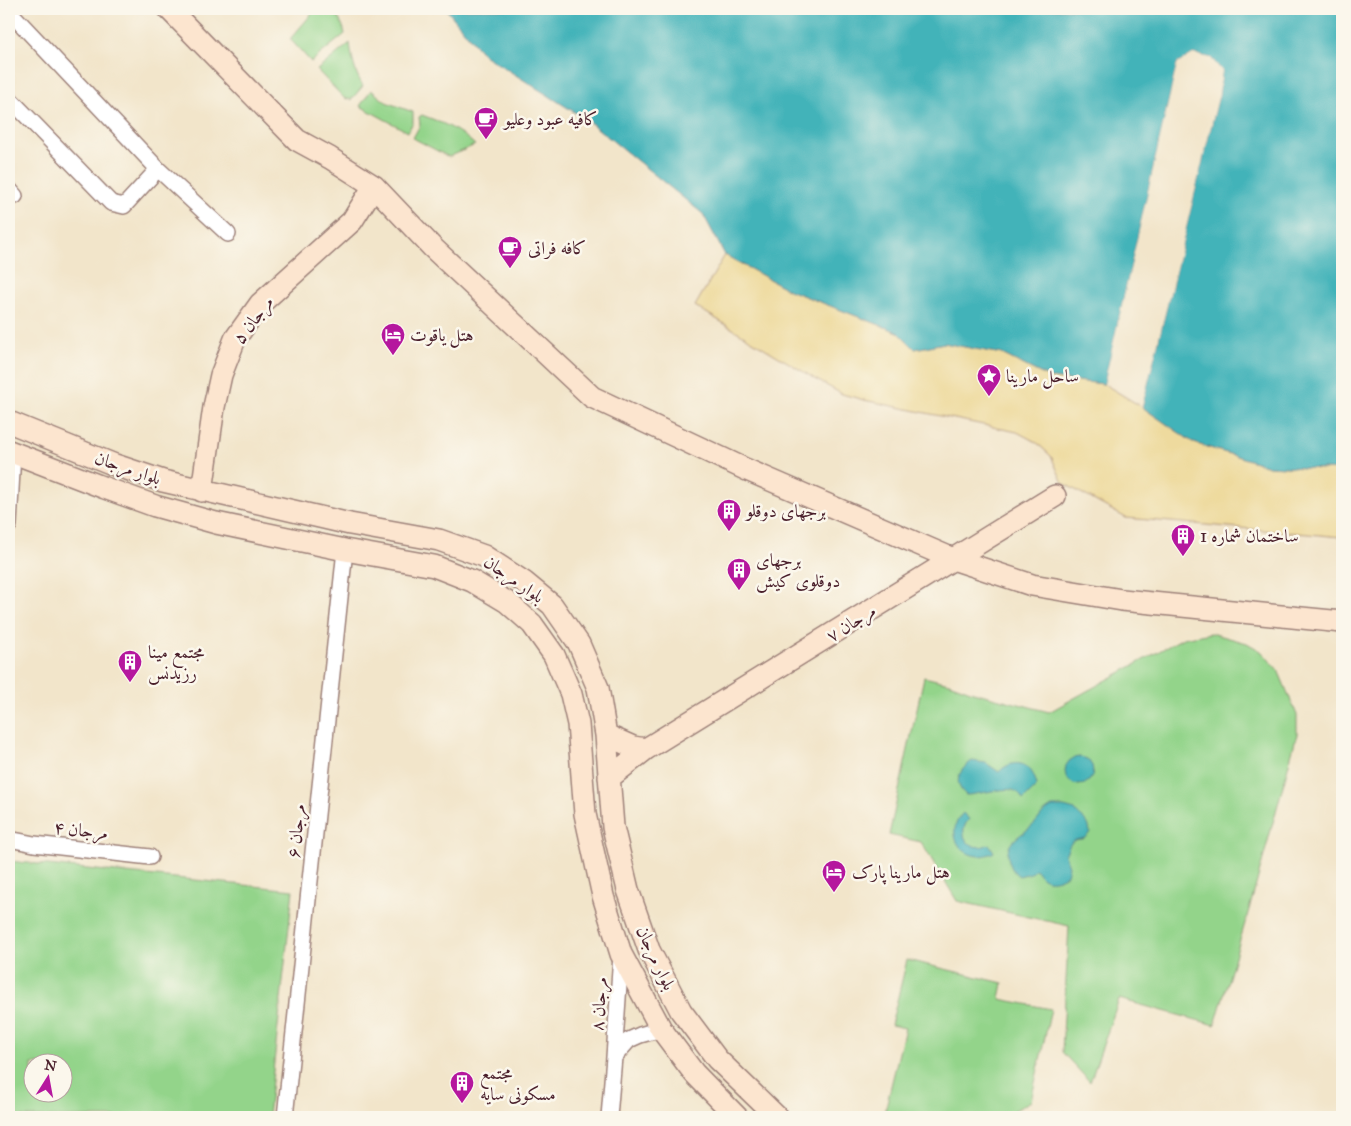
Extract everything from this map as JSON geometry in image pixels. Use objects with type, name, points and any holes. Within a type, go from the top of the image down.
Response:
[{"type":"street","points":[[168,9],[297,140],[374,186],[432,247],[592,397],[745,469],[953,559],[1032,585],[1113,598],[1342,622]]},
{"type":"street","points":[[9,11],[158,169],[228,234]]},
{"type":"street","points":[[9,98],[111,203],[124,206],[158,169]]},
{"type":"street","name":"مرجان ۵","points":[[202,491],[214,407],[221,375],[235,339],[260,304],[352,221],[374,186]]},
{"type":"street","name":"بلوار مرجان","points":[[9,422],[115,465],[202,491],[350,524],[439,540],[484,556],[524,582],[552,605],[579,644],[598,688],[606,735],[613,827],[628,890],[648,950],[681,1011],[717,1059],[777,1117]]},
{"type":"street","points":[[9,525],[11,452]]},
{"type":"street","name":"بلوار مرجان","points":[[11,452],[155,506],[216,523],[434,566],[472,581],[507,602],[532,624],[554,654],[570,694],[578,724],[585,814],[603,896],[622,954],[661,1029],[694,1073],[737,1117]]},
{"type":"street","name":"مرجان ۷","points":[[608,778],[646,749],[1055,496]]},
{"type":"street","points":[[346,550],[350,524]]},
{"type":"street","name":"مرجان ۶","points":[[285,1117],[346,550]]},
{"type":"street","points":[[606,735],[633,747],[646,749]]},
{"type":"street","name":"مرجان ۴","points":[[9,839],[34,844],[150,857]]},
{"type":"street","name":"مرجان ۸","points":[[608,1117],[622,954]]},
{"type":"street","name":"مرجان ۸","points":[[614,1057],[629,1040],[661,1029]]},
{"type":"green space","points":[[316,9],[329,9],[341,23],[345,34],[311,62],[290,39]]},
{"type":"green space","points":[[350,43],[357,75],[363,86],[351,100],[344,98],[317,70]]},
{"type":"green space","points":[[371,90],[386,102],[413,112],[413,122],[408,132],[360,106]]},
{"type":"green space","points":[[422,115],[450,127],[475,145],[449,157],[413,138],[420,125],[419,117]]},
{"type":"green space","points":[[1211,633],[1247,643],[1261,651],[1278,670],[1297,715],[1297,734],[1253,896],[1215,1025],[1119,999],[1090,1082],[1062,1052],[1069,926],[957,901],[921,842],[889,835],[924,677],[1049,712],[1183,638]]},
{"type":"green space","points":[[9,861],[293,890],[268,1117],[9,1117]]},
{"type":"green space","points":[[907,960],[1003,983],[1000,999],[1051,1009],[1031,1101],[1003,1117],[889,1117],[885,1111],[905,1028],[891,1025]]},
{"type":"sand","name":"ساحل مارینا","points":[[725,255],[789,290],[898,332],[915,349],[944,343],[1002,354],[1050,378],[1104,384],[1142,407],[1194,443],[1269,466],[1342,470],[1342,537],[1126,518],[1063,483],[1051,456],[1036,442],[1017,432],[842,394],[695,306]]},
{"type":"water","points":[[446,9],[1342,9],[1342,470],[1269,466],[1194,443],[1142,407],[1219,94],[1222,71],[1211,58],[1193,54],[1177,64],[1104,384],[1050,378],[1002,354],[944,343],[915,349],[898,332],[789,290],[725,255],[703,214],[587,120],[484,55]]},
{"type":"water","points":[[1079,757],[1089,761],[1093,771],[1089,781],[1079,785],[1069,781],[1065,771],[1069,761]]},
{"type":"water","points":[[972,761],[986,763],[999,772],[1006,766],[1023,765],[1032,773],[1037,786],[1023,800],[1018,792],[1011,790],[966,795],[959,786],[958,781],[964,768]]},
{"type":"water","points":[[1052,807],[1064,807],[1075,810],[1086,821],[1090,832],[1085,837],[1071,843],[1065,855],[1069,866],[1067,875],[1049,880],[1042,877],[1035,869],[1031,873],[1019,876],[1010,863],[1009,848],[1015,840]]},
{"type":"water","points":[[963,813],[969,819],[964,831],[964,837],[967,841],[976,847],[989,844],[994,852],[984,856],[975,855],[960,847],[955,831],[957,822]]},
{"type":"pier","points":[[1193,54],[1211,58],[1222,71],[1219,94],[1142,407],[1139,406],[1217,94],[1219,72],[1210,60],[1193,56],[1179,66],[1106,386],[1104,384],[1177,64]]},
{"type":"place","name":"کافیه عبود وعلیو","points":[[486,140]]},
{"type":"place","name":"کافه فراتی","points":[[510,269]]},
{"type":"place","name":"هتل یاقوت","points":[[393,356]]},
{"type":"place","name":"ساحل مارینا","points":[[989,397]]},
{"type":"place","name":"برجهای دوقلو","points":[[729,532]]},
{"type":"place","name":"ساختمان شماره 1","points":[[1183,557]]},
{"type":"place","name":"برجهای دوقلوی کیش","points":[[739,591]]},
{"type":"place","name":"مجتمع مینا رزیدنس","points":[[130,683]]},
{"type":"place","name":"هتل مارینا پارک","points":[[834,893]]},
{"type":"place","name":"مجتمع مسکونی سایه","points":[[462,1104]]}]
